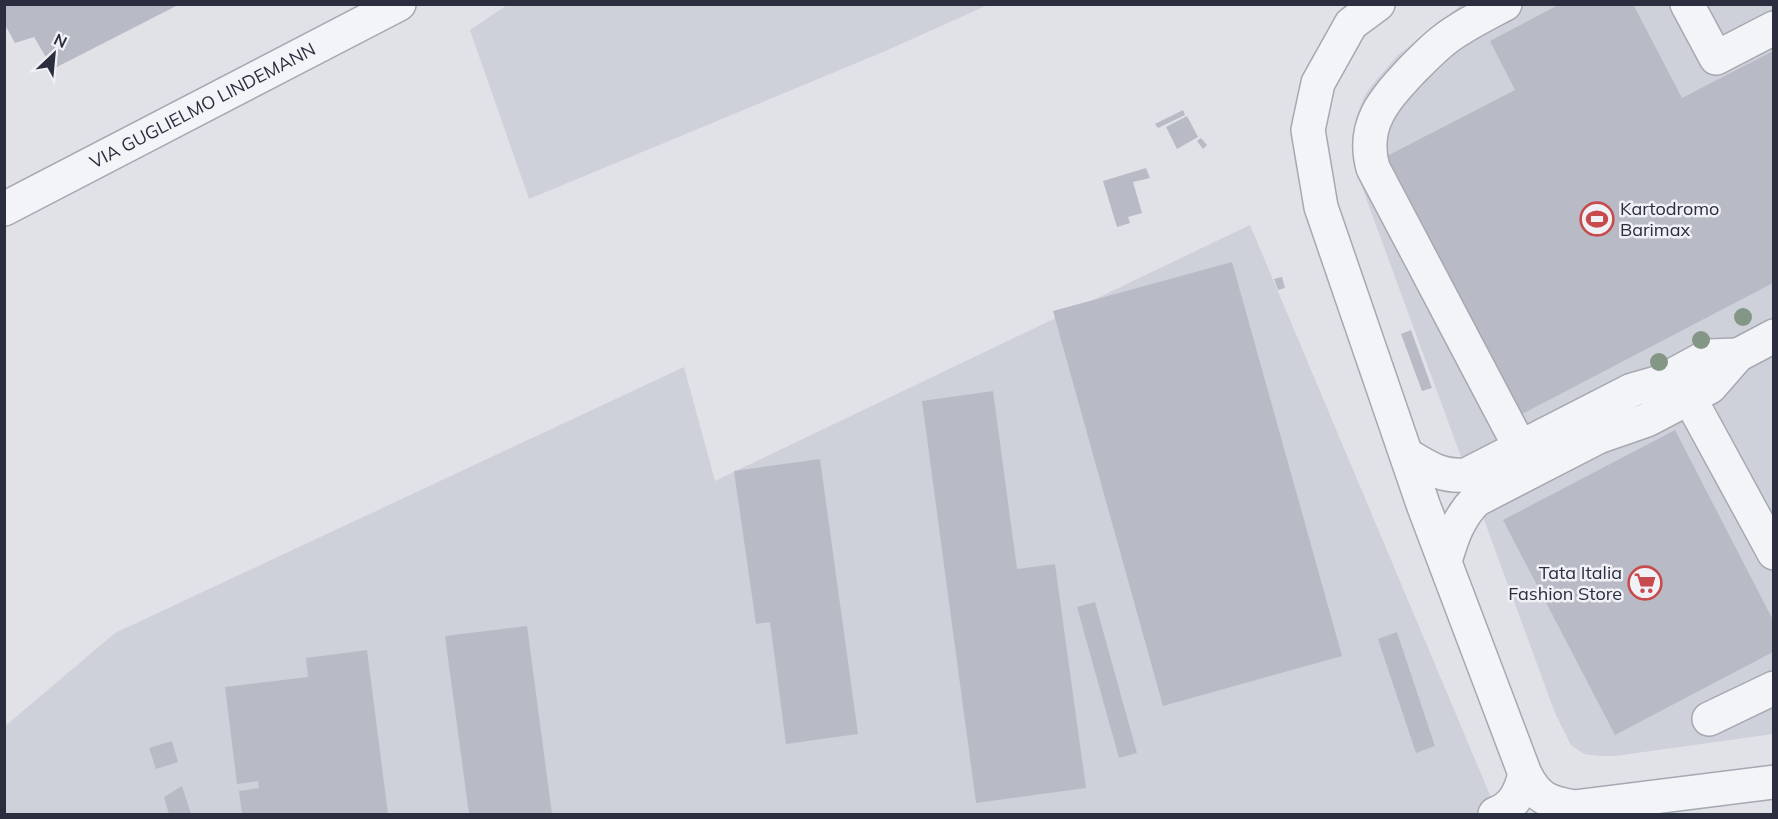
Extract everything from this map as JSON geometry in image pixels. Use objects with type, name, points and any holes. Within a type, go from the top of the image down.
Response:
[{"type":"street","name":"VIA GUGLIELMO LINDEMANN","points":[[4,209],[399,4]]},
{"type":"street","points":[[1378,4],[1351,24],[1318,83],[1308,130],[1321,207],[1445,561],[1525,774],[1534,791],[1551,802],[1559,811],[1773,782]]},
{"type":"street","points":[[1505,4],[1460,28],[1436,45],[1381,106],[1375,118],[1369,144],[1373,168],[1520,447]]},
{"type":"street","points":[[1687,4],[1716,58],[1773,28]]},
{"type":"street","points":[[1445,561],[1455,529],[1464,512],[1476,500],[1598,437],[1647,420],[1710,387],[1738,355],[1773,336]]},
{"type":"street","points":[[1407,455],[1433,470],[1451,476],[1466,475],[1632,390],[1660,382],[1708,356],[1738,355]]},
{"type":"street","points":[[1689,397],[1773,553]]},
{"type":"street","points":[[1709,719],[1773,688]]},
{"type":"street","points":[[1495,814],[1503,812],[1520,794],[1525,774]]},
{"type":"shaded area","points":[[507,5],[988,5],[883,52],[529,199],[470,30]]},
{"type":"shaded area","points":[[1461,5],[1773,5],[1773,734],[1615,756],[1600,756],[1584,754],[1571,745],[1555,713],[1355,168],[1353,141],[1358,112],[1364,97],[1398,55]]},
{"type":"shaded area","points":[[1250,225],[1498,814],[5,814],[4,727],[115,633],[684,367],[715,481]]},
{"type":"building","points":[[4,4],[180,4],[53,69],[34,37],[15,43],[4,23]]},
{"type":"building","name":"Kartodromo Barimax","points":[[1560,4],[1633,4],[1682,98],[1773,51],[1773,283],[1522,414],[1387,156],[1515,90],[1490,41]]},
{"type":"building","points":[[1183,110],[1185,115],[1158,128],[1155,124]]},
{"type":"building","points":[[1187,116],[1198,137],[1177,149],[1166,127]]},
{"type":"building","points":[[1201,138],[1207,145],[1203,149],[1197,141]]},
{"type":"building","points":[[1146,168],[1150,178],[1133,182],[1142,213],[1128,217],[1130,223],[1117,227],[1103,181]]},
{"type":"building","points":[[1232,262],[1342,656],[1163,706],[1053,311]]},
{"type":"building","points":[[1282,277],[1285,288],[1278,290],[1274,279]]},
{"type":"building","points":[[1411,330],[1432,388],[1422,391],[1401,334]]},
{"type":"building","points":[[993,391],[1017,569],[1055,564],[1086,788],[976,803],[922,401]]},
{"type":"building","points":[[1675,430],[1773,620],[1773,652],[1615,735],[1503,520]]},
{"type":"building","points":[[820,459],[858,734],[786,744],[770,622],[756,624],[734,471]]},
{"type":"building","points":[[1095,602],[1137,753],[1119,758],[1077,607]]},
{"type":"building","points":[[527,626],[552,814],[469,814],[445,636]]},
{"type":"building","points":[[1397,632],[1435,746],[1416,753],[1378,639]]},
{"type":"building","points":[[367,650],[388,814],[242,814],[239,791],[259,788],[258,781],[237,784],[225,687],[308,677],[306,658]]},
{"type":"building","points":[[172,741],[178,762],[156,769],[149,748]]},
{"type":"building","points":[[182,786],[191,814],[169,814],[164,797]]},
{"type":"place","name":"Kartodromo Barimax","points":[[1597,219]]},
{"type":"place","name":"Tata Italia Fashion Store","points":[[1645,583]]}]
